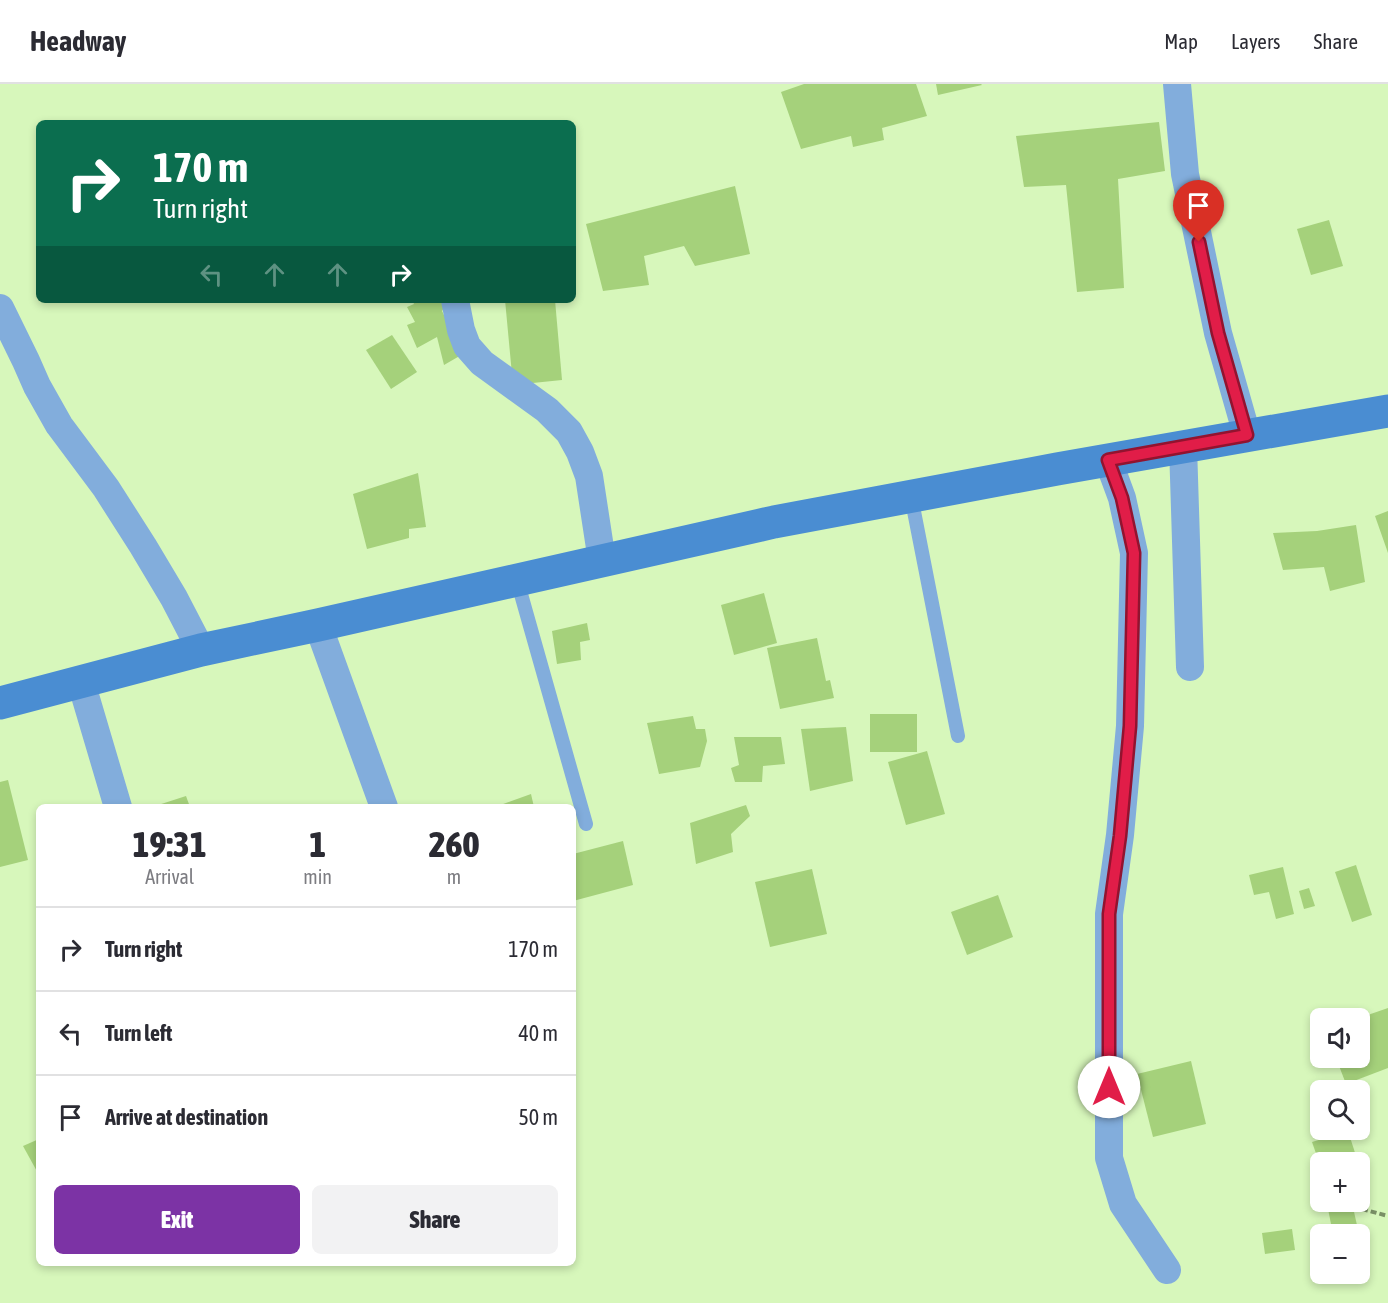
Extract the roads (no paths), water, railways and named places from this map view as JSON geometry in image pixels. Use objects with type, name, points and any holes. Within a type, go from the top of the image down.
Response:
[{"type":"street","points":[[1177,84],[1185,174],[1218,333],[1247,435]]},
{"type":"street","points":[[455,303],[467,346],[482,363],[547,410],[568,432],[580,452],[589,476],[602,561]]},
{"type":"street","points":[[0,308],[37,386],[59,425],[106,488],[143,546],[201,650]]},
{"type":"street","points":[[0,703],[201,650],[318,626],[774,522],[1183,446],[1388,411]]},
{"type":"street","points":[[1183,446],[1190,667]]},
{"type":"street","points":[[1108,460],[1122,498],[1134,553],[1130,726],[1120,836],[1109,914],[1109,1158],[1123,1204],[1167,1270]]},
{"type":"street","points":[[318,626],[383,804]]},
{"type":"street","points":[[81,682],[117,804]]},
{"type":"lane","points":[[911,496],[958,736]]},
{"type":"lane","points":[[517,580],[586,824]]}]
